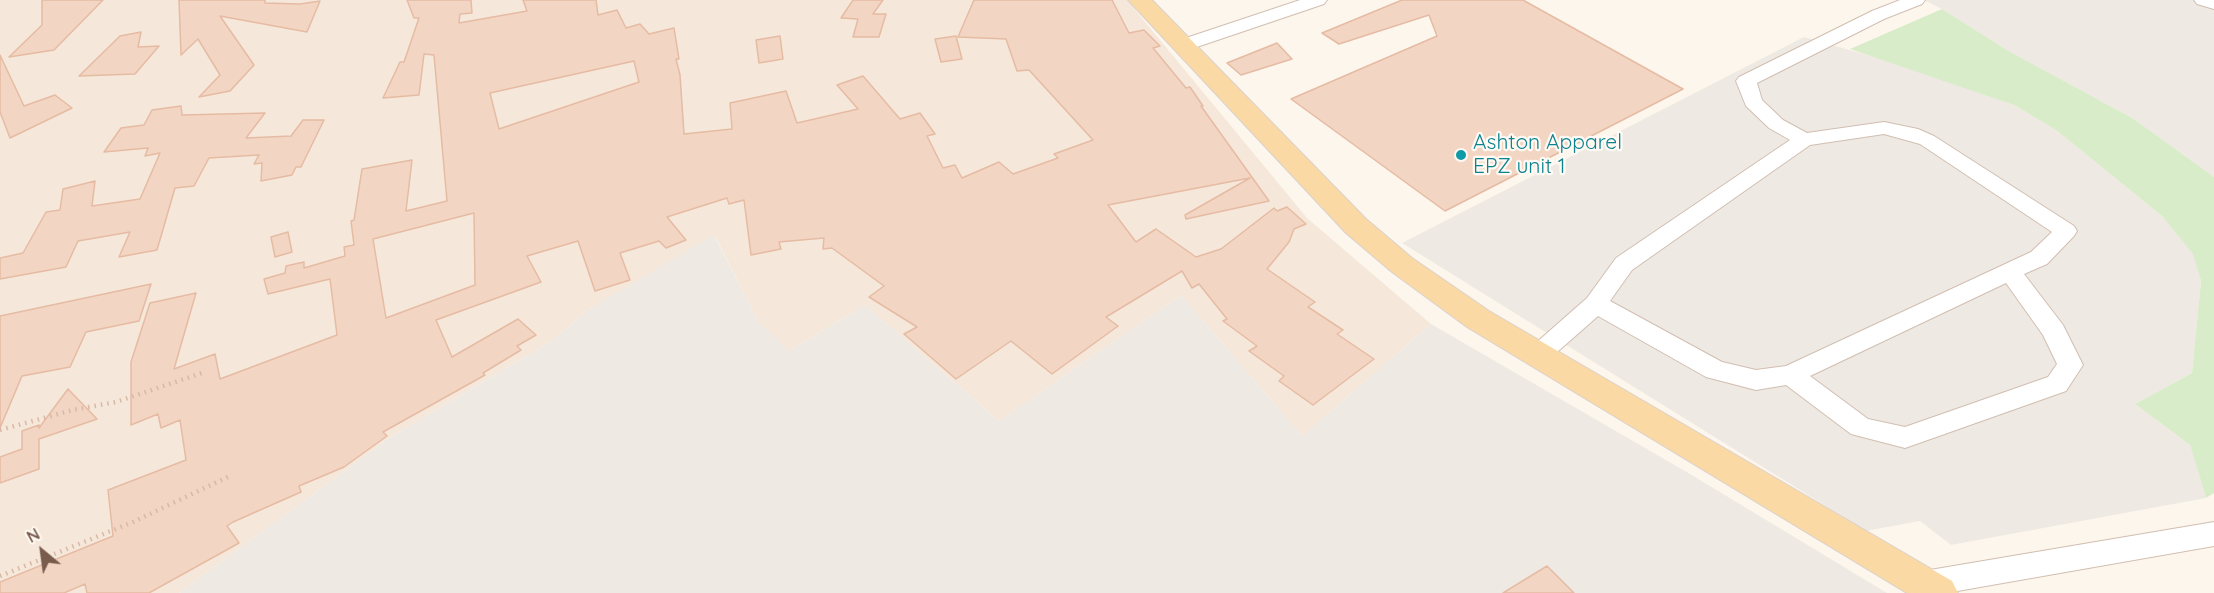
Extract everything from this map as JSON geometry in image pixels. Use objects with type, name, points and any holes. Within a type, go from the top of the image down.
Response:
[{"type":"main road","points":[[1139,0],[1356,226],[1402,265],[1457,305],[1538,355],[1932,588]]},
{"type":"street","points":[[1181,46],[1318,0]]},
{"type":"street","points":[[1804,140],[1776,124],[1753,102],[1746,81],[1878,15],[1916,0]]},
{"type":"street","points":[[2203,0],[2214,4]]},
{"type":"street","points":[[1538,355],[1596,304],[1624,264],[1804,140],[1884,128],[1911,133],[1927,140],[2066,231],[2039,258],[1790,375],[1756,380],[1714,370],[1596,304]]},
{"type":"street","points":[[1790,375],[1860,427],[1905,438],[2057,384],[2070,365],[2054,331],[2010,272]]},
{"type":"street","points":[[1932,588],[2214,534]]},
{"type":"path","points":[[0,430],[116,402],[201,373]]},
{"type":"path","points":[[0,576],[133,522],[232,475]]},
{"type":"shaded area","points":[[0,0],[1127,0],[1307,218],[1431,324],[1302,436],[1181,295],[999,421],[865,305],[789,351],[758,321],[715,236],[591,308],[550,342],[392,436],[179,593],[0,593]]},
{"type":"shaded area","points":[[1924,0],[2214,0],[2214,177],[2134,119],[2007,50]]},
{"type":"shaded area","points":[[1804,37],[1909,67],[2014,105],[2056,130],[2162,216],[2194,254],[2201,281],[2192,373],[2135,404],[2190,445],[2206,498],[1951,545],[1920,521],[1866,531],[1402,243]]},
{"type":"shaded area","points":[[714,235],[758,321],[789,351],[865,305],[999,421],[1181,295],[1302,436],[1431,324],[1690,474],[1887,593],[179,593],[392,436],[550,342],[591,308]]},
{"type":"green space","points":[[1942,9],[2007,50],[2134,119],[2214,177],[2214,493],[2206,498],[2190,445],[2135,404],[2192,373],[2201,281],[2193,254],[2162,216],[2056,130],[2014,105],[1850,49]]},
{"type":"building","points":[[42,0],[103,0],[54,50],[9,57],[42,25]]},
{"type":"building","points":[[179,0],[265,0],[265,3],[300,4],[320,1],[307,32],[220,16],[254,65],[230,91],[199,97],[220,75],[198,39],[181,55]]},
{"type":"building","points":[[407,0],[471,0],[472,13],[460,14],[459,23],[527,11],[523,0],[596,0],[598,15],[617,10],[626,28],[640,24],[649,34],[674,28],[679,59],[676,59],[680,75],[684,134],[732,129],[730,103],[786,91],[797,123],[858,109],[837,85],[863,76],[900,119],[920,113],[935,134],[927,136],[943,168],[955,165],[962,178],[999,162],[1013,174],[1058,158],[1054,154],[1093,140],[1029,70],[1017,71],[1006,39],[958,37],[974,0],[1112,0],[1129,33],[1144,30],[1160,46],[1153,48],[1186,88],[1190,87],[1269,201],[1186,219],[1185,215],[1250,178],[1108,205],[1136,242],[1156,229],[1196,257],[1221,249],[1274,208],[1277,211],[1287,207],[1306,224],[1294,229],[1289,242],[1267,269],[1315,302],[1308,307],[1343,330],[1337,334],[1374,359],[1313,405],[1279,381],[1284,376],[1249,351],[1257,346],[1223,321],[1227,319],[1199,284],[1192,288],[1182,271],[1106,317],[1118,326],[1052,374],[1011,341],[956,379],[904,334],[917,327],[869,297],[884,286],[832,248],[823,249],[824,238],[779,242],[781,249],[751,255],[744,200],[729,204],[727,198],[667,217],[686,240],[666,248],[659,241],[620,253],[630,280],[595,291],[578,241],[527,256],[541,282],[436,320],[452,357],[518,319],[536,335],[517,346],[521,350],[483,373],[485,375],[383,432],[387,436],[344,467],[299,486],[301,492],[233,522],[227,526],[239,543],[149,593],[87,593],[85,584],[64,593],[0,593],[0,582],[113,536],[108,490],[186,460],[180,420],[161,428],[158,414],[131,425],[131,362],[150,303],[196,293],[174,369],[215,354],[220,379],[337,335],[330,279],[268,294],[264,279],[285,273],[286,266],[304,262],[304,268],[345,256],[344,247],[354,245],[351,221],[354,220],[362,169],[412,160],[406,211],[447,201],[434,55],[424,54],[419,95],[383,98],[400,62],[404,62],[419,18],[414,18]],"holes":[[[634,61],[639,82],[499,129],[490,93]],[[474,213],[475,285],[386,318],[373,239]]]},
{"type":"building","points":[[853,0],[883,0],[873,14],[886,14],[879,37],[853,37],[858,19],[841,18]]},
{"type":"building","name":"Ashton Apparel EPZ unit 1","points":[[1402,0],[1523,0],[1683,89],[1445,211],[1291,99],[1437,36],[1429,15],[1339,44],[1322,33]]},
{"type":"building","points":[[141,32],[138,47],[159,46],[135,74],[79,76],[120,36]]},
{"type":"building","points":[[780,36],[783,59],[759,63],[756,40]]},
{"type":"building","points":[[956,36],[962,59],[941,62],[935,39]]},
{"type":"building","points":[[1277,43],[1292,59],[1241,75],[1227,63]]},
{"type":"building","points":[[0,55],[24,106],[55,95],[72,108],[10,138],[0,112]]},
{"type":"building","points":[[181,106],[182,115],[265,113],[246,138],[291,136],[303,120],[324,120],[301,167],[296,167],[292,175],[261,181],[262,163],[254,164],[259,155],[209,158],[194,186],[175,188],[157,250],[119,257],[130,232],[78,241],[66,267],[0,279],[0,258],[23,253],[46,212],[60,210],[63,189],[95,181],[92,206],[140,199],[160,153],[145,156],[148,148],[104,152],[121,128],[144,125],[152,110]]},
{"type":"building","points":[[288,232],[292,252],[275,257],[271,237]]},
{"type":"building","points":[[151,284],[139,321],[86,332],[70,367],[22,376],[0,428],[0,316]]},
{"type":"building","points":[[68,389],[97,419],[39,439],[39,469],[0,483],[0,457],[22,449],[22,431],[39,425],[39,428]]},
{"type":"building","points":[[1547,566],[1574,593],[1503,593]]},
{"type":"place","name":"Ashton Apparel EPZ unit 1","points":[[1461,155]]}]
